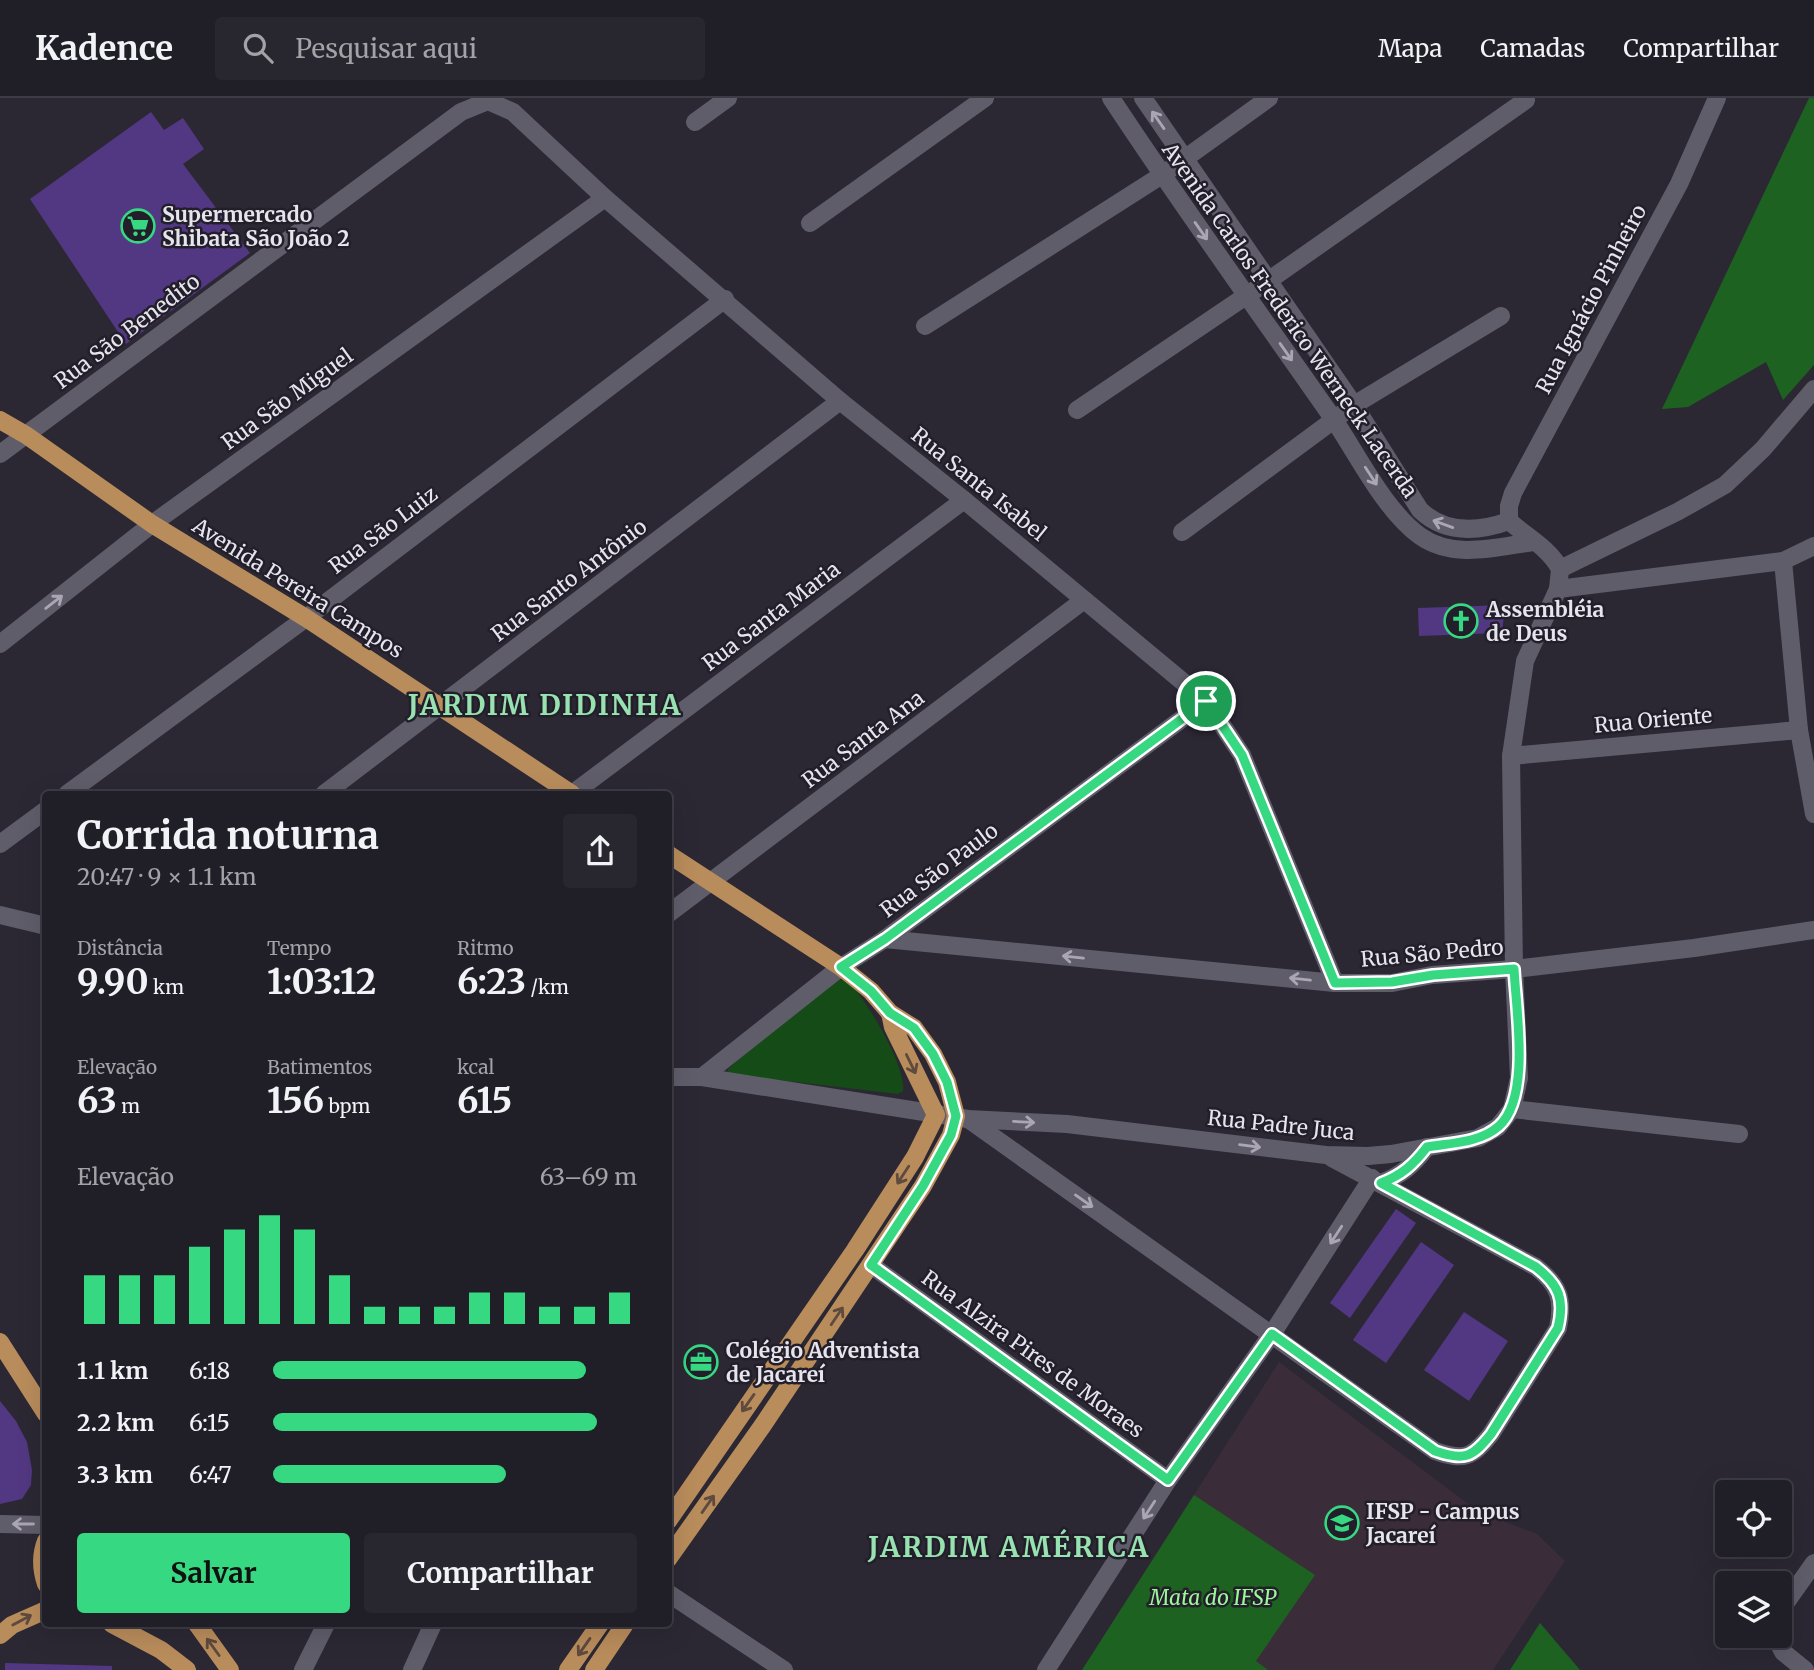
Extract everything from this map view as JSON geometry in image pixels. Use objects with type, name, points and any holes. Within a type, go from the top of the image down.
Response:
[{"type":"main road","name":"Avenida Pereira Campos","points":[[0,419],[152,524],[306,618],[568,791]]},
{"type":"main road","points":[[672,856],[841,967],[871,991],[890,1013],[914,1028],[933,1054],[962,1118],[923,1186],[871,1265],[763,1426],[672,1553]]},
{"type":"main road","points":[[672,1515],[855,1250],[915,1157],[936,1115],[893,1027],[890,1013]]},
{"type":"main road","points":[[2,1350],[42,1402]]},
{"type":"main road","points":[[42,1553],[42,1572]]},
{"type":"main road","points":[[0,1635],[12,1625],[42,1612]]},
{"type":"main road","points":[[118,1627],[161,1650],[187,1670]]},
{"type":"main road","points":[[199,1627],[230,1670]]},
{"type":"main road","points":[[568,1670],[598,1627]]},
{"type":"main road","points":[[594,1670],[623,1627]]},
{"type":"street","points":[[695,122],[728,98]]},
{"type":"street","points":[[810,223],[985,98]]},
{"type":"street","name":"Avenida Carlos Frederico Werneck Lacerda","points":[[1111,98],[1397,516],[1421,537],[1457,550],[1533,542]]},
{"type":"street","name":"Avenida Carlos Frederico Werneck Lacerda","points":[[1143,98],[1354,405],[1420,510],[1440,524],[1473,530],[1509,521]]},
{"type":"street","points":[[925,326],[1162,175],[1269,98]]},
{"type":"street","name":"Rua Ignácio Pinheiro","points":[[1509,521],[1509,506],[1513,493],[1679,184],[1717,98]]},
{"type":"street","points":[[1076,410],[1247,296],[1526,100]]},
{"type":"street","name":"Rua Santa Isabel","points":[[488,101],[513,112],[606,198],[840,401],[1206,701],[1242,755],[1335,983]]},
{"type":"street","name":"Rua São Benedito","points":[[0,454],[461,112],[488,101]]},
{"type":"street","name":"Rua São Miguel","points":[[0,644],[152,524],[606,198]]},
{"type":"street","name":"Rua São Luiz","points":[[71,791],[306,618],[725,299]]},
{"type":"street","points":[[1182,531],[1333,419],[1501,316]]},
{"type":"street","points":[[1560,569],[1677,512],[1725,485],[1763,449],[1814,390]]},
{"type":"street","name":"Rua Santo Antônio","points":[[328,791],[840,401]]},
{"type":"street","name":"Rua Santa Maria","points":[[576,791],[964,500]]},
{"type":"street","points":[[1509,521],[1533,542],[1547,550],[1560,569],[1558,589],[1525,661],[1511,756],[1514,969],[1519,1078],[1512,1109],[1739,1134]]},
{"type":"street","points":[[1558,589],[1783,561],[1814,546]]},
{"type":"street","points":[[1783,561],[1799,730],[1814,814]]},
{"type":"street","name":"Rua Santa Ana","points":[[672,911],[1084,600]]},
{"type":"street","name":"Rua São Paulo","points":[[702,1077],[841,967],[885,939],[1206,701]]},
{"type":"street","name":"Rua Oriente","points":[[1511,756],[1799,730]]},
{"type":"street","points":[[0,844],[42,813]]},
{"type":"street","points":[[0,915],[42,925]]},
{"type":"street","name":"Rua São Pedro","points":[[885,939],[1335,983],[1392,982],[1433,975],[1514,969],[1694,948],[1814,930]]},
{"type":"street","name":"Rua Padre Juca","points":[[672,1080],[702,1077],[936,1115],[1067,1124],[1326,1155],[1368,1156],[1478,1138],[1498,1127],[1512,1109]]},
{"type":"street","points":[[962,1118],[1435,1451],[1452,1457],[1467,1457],[1481,1447],[1491,1434],[1558,1328],[1562,1309],[1559,1292],[1549,1277],[1536,1267],[1326,1155]]},
{"type":"street","points":[[1046,1670],[1168,1480],[1377,1180],[1400,1175],[1414,1164],[1427,1147]]},
{"type":"street","name":"Rua Alzira Pires de Moraes","points":[[871,1265],[1168,1480]]},
{"type":"street","points":[[0,1524],[42,1525]]},
{"type":"street","points":[[1792,1594],[1814,1563]]},
{"type":"street","points":[[672,1596],[784,1670]]},
{"type":"street","points":[[303,1670],[324,1627]]},
{"type":"street","points":[[412,1670],[432,1627]]},
{"type":"street","points":[[1781,1648],[1805,1670]]},
{"type":"street","points":[[161,1650],[177,1670]]},
{"type":"shaded area","name":"IFSP - Campus Jacareí","points":[[1279,1362],[1479,1512],[1537,1534],[1565,1561],[1493,1670],[1082,1670]]},
{"type":"green space","points":[[1809,98],[1814,98],[1814,365],[1783,400],[1766,362],[1688,407],[1662,409]]},
{"type":"green space","points":[[839,979],[852,985],[877,1022],[899,1068],[903,1091],[898,1094],[728,1074],[728,1069],[826,982]]},
{"type":"green space","name":"Mata do IFSP","points":[[1194,1495],[1315,1575],[1256,1661],[1268,1670],[1082,1670]]},
{"type":"green space","points":[[1540,1623],[1580,1670],[1510,1670]]},
{"type":"building","name":"Supermercado Shibata São João 2","points":[[151,112],[164,130],[183,118],[204,149],[183,164],[250,253],[126,344],[30,199]]},
{"type":"building","name":"Assembléia de Deus","points":[[1505,605],[1502,633],[1419,636],[1418,608]]},
{"type":"building","points":[[1396,1209],[1416,1223],[1350,1318],[1330,1303]]},
{"type":"building","points":[[1421,1242],[1454,1265],[1386,1363],[1353,1340]]},
{"type":"building","points":[[1464,1312],[1508,1341],[1469,1401],[1424,1370]]},
{"type":"building","points":[[0,1401],[16,1421],[27,1442],[32,1470],[31,1485],[22,1499],[0,1504]]},
{"type":"building","points":[[5,1663],[112,1666],[112,1670],[5,1670]]},
{"type":"place","name":"Supermercado Shibata São João 2","points":[[138,226]]},
{"type":"place","name":"Assembléia de Deus","points":[[1461,621]]},
{"type":"place","name":"Colégio Adventista de Jacareí","points":[[701,1362]]},
{"type":"place","name":"IFSP - Campus Jacareí","points":[[1342,1523]]},
{"type":"district","name":"JARDIM DIDINHA","points":[[545,705]]},
{"type":"district","name":"JARDIM AMÉRICA","points":[[1009,1547]]},
{"type":"route","points":[[1206,701],[1242,755],[1335,983],[1392,982],[1433,975],[1514,969],[1519,1078],[1512,1109],[1498,1127],[1478,1138],[1427,1147],[1414,1164],[1400,1175],[1381,1183],[1536,1267],[1549,1277],[1559,1292],[1562,1309],[1558,1328],[1491,1434],[1481,1447],[1467,1457],[1452,1457],[1435,1451],[1272,1334],[1168,1480],[871,1265],[923,1186],[951,1135],[956,1116],[947,1082],[933,1054],[914,1028],[890,1013],[871,991],[841,967],[885,939],[1206,701]]}]
